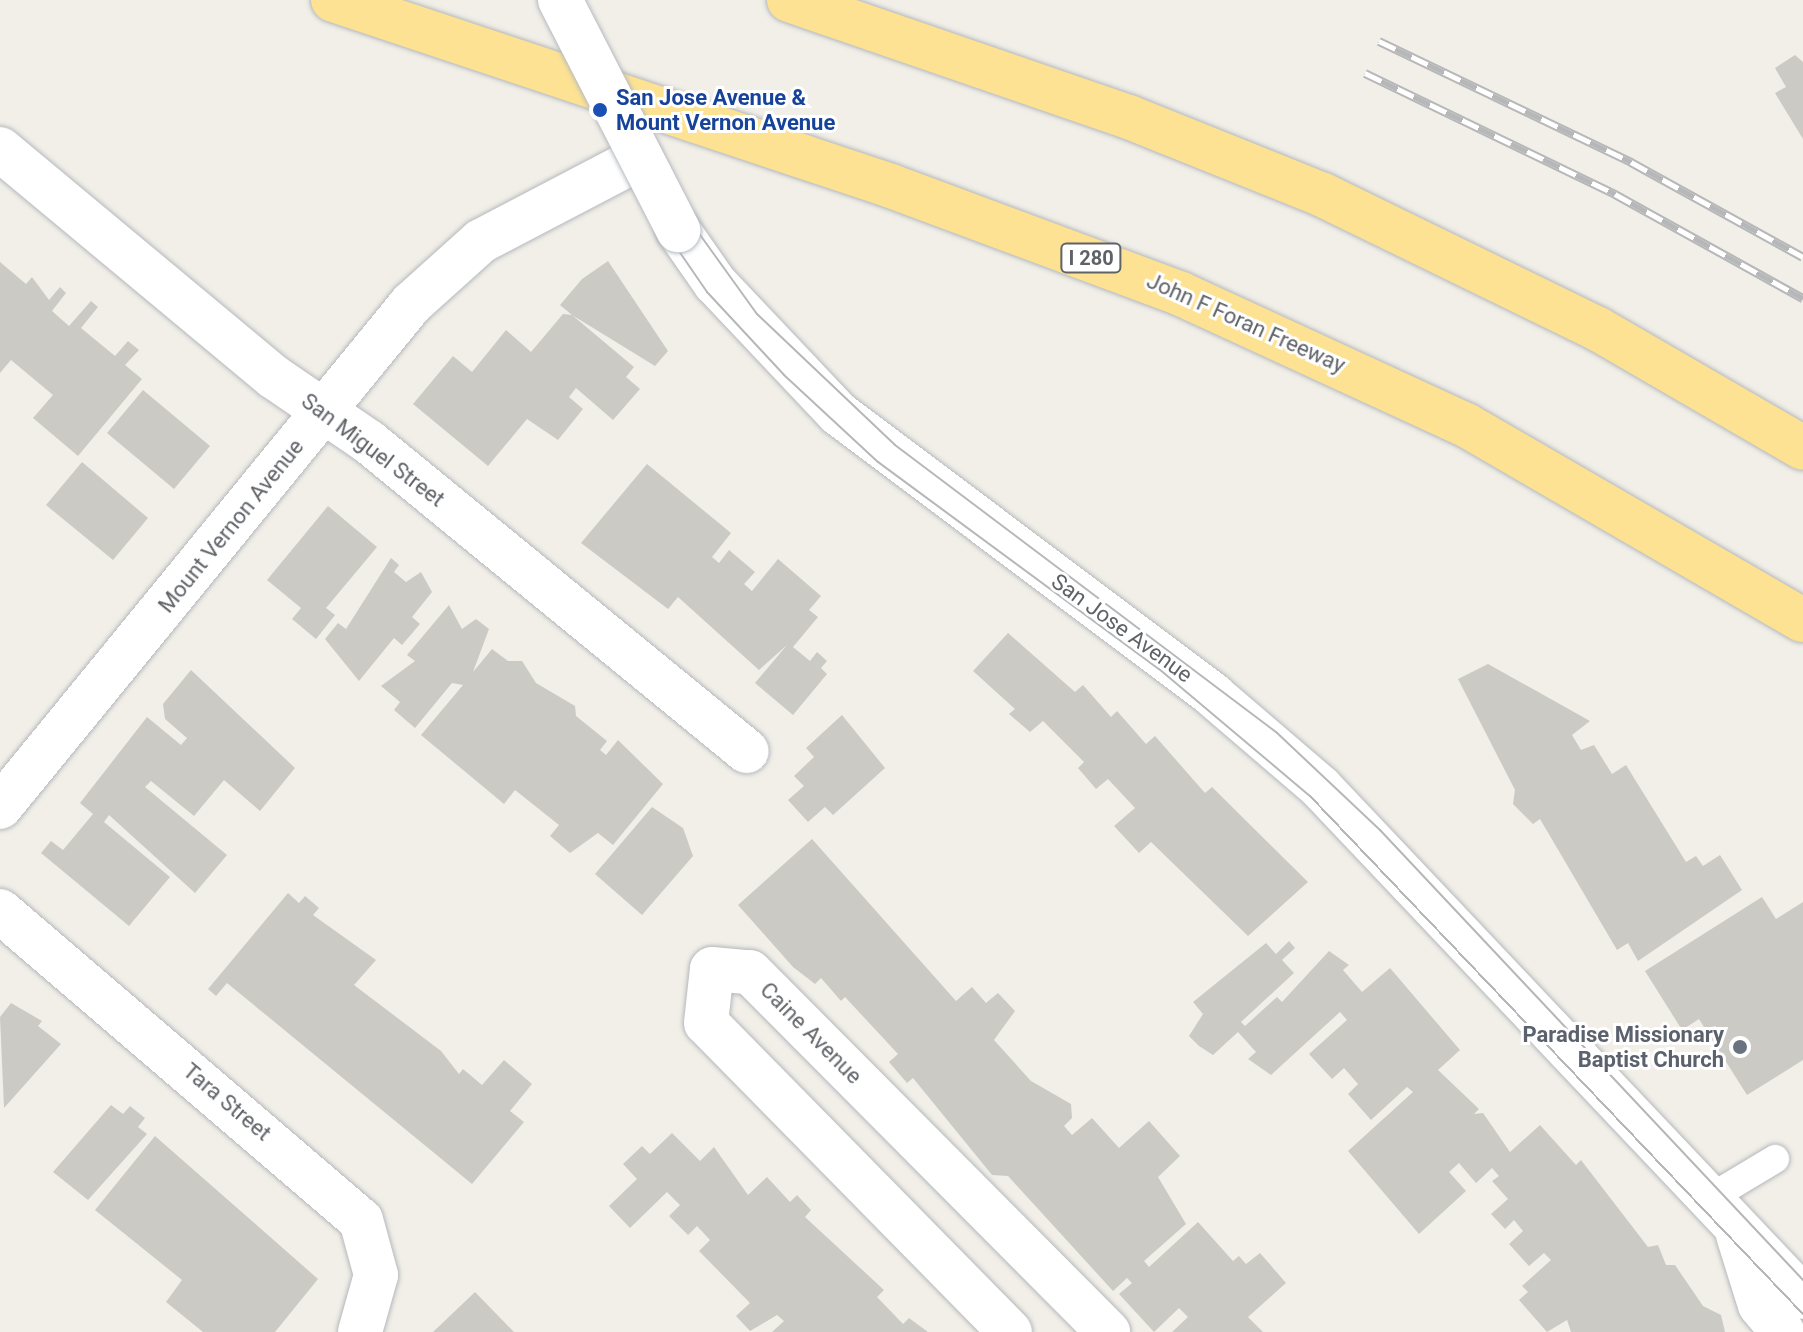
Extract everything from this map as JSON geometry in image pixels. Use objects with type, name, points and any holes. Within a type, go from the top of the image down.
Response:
[{"type":"highway","name":"John F Foran Freeway","points":[[333,0],[919,196],[1195,300],[1479,432],[1803,620]]},
{"type":"highway","points":[[789,0],[1129,117],[1323,195],[1598,329],[1803,448]]},
{"type":"street","name":"San Jose Avenue","points":[[560,0],[638,159],[678,230],[740,312],[839,414],[1214,696],[1320,787],[1803,1297]]},
{"type":"street","name":"San Miguel Street","points":[[0,149],[274,377],[326,410],[747,751]]},
{"type":"street","name":"Mount Vernon Avenue","points":[[0,807],[444,271],[567,194],[638,159]]},
{"type":"street","name":"Tara Street","points":[[0,911],[361,1220],[376,1275],[360,1332]]},
{"type":"street","name":"Caine Avenue","points":[[1010,1332],[706,1023],[712,969],[750,972],[1108,1332]]},
{"type":"street","name":"San Jose Avenue","points":[[1722,1212],[1760,1305],[1783,1332]]},
{"type":"lane","points":[[1722,1212],[1775,1159]]},
{"type":"building","points":[[1795,55],[1803,62],[1803,139],[1775,93],[1786,87],[1775,68]]},
{"type":"building","points":[[608,261],[668,351],[655,366],[560,305],[582,279]]},
{"type":"building","points":[[0,262],[26,284],[32,277],[49,300],[60,287],[66,293],[52,311],[69,326],[91,301],[98,307],[81,328],[115,356],[128,341],[139,350],[125,365],[142,379],[78,456],[33,418],[53,395],[11,360],[0,373]]},
{"type":"building","points":[[563,314],[572,315],[634,367],[626,377],[640,389],[613,420],[576,388],[569,397],[583,409],[558,440],[527,419],[488,466],[413,404],[453,356],[472,372],[506,330],[531,352]]},
{"type":"building","points":[[143,390],[210,446],[174,489],[107,433]]},
{"type":"building","points":[[82,462],[148,518],[113,560],[46,505]]},
{"type":"building","points":[[647,464],[731,533],[712,557],[719,563],[729,550],[755,572],[744,584],[752,591],[778,559],[821,596],[809,610],[818,617],[793,647],[810,661],[817,652],[827,661],[821,668],[827,674],[793,715],[755,683],[787,645],[759,670],[678,597],[668,609],[581,543]]},
{"type":"building","points":[[328,506],[377,547],[326,608],[335,615],[316,639],[292,619],[301,608],[267,580]]},
{"type":"building","points":[[391,558],[399,565],[394,572],[406,582],[421,572],[432,592],[412,617],[420,624],[402,645],[394,638],[359,681],[325,639],[338,623],[346,629]]},
{"type":"building","points":[[449,605],[462,629],[476,619],[489,629],[473,672],[492,649],[508,661],[522,661],[536,683],[575,706],[576,716],[607,741],[600,750],[606,755],[618,740],[663,784],[613,845],[598,833],[570,853],[550,836],[559,825],[515,790],[504,804],[421,735],[463,685],[452,683],[415,728],[394,710],[400,702],[381,686],[415,661],[407,655]]},
{"type":"building","points":[[1008,633],[1075,692],[1083,685],[1111,717],[1117,711],[1146,744],[1155,736],[1205,793],[1212,787],[1308,882],[1248,936],[1151,842],[1139,853],[1114,826],[1135,808],[1108,779],[1096,789],[1078,768],[1084,762],[1043,721],[1030,732],[1009,714],[1015,709],[973,671]]},
{"type":"building","points":[[1488,664],[1590,721],[1572,735],[1581,750],[1594,745],[1612,774],[1626,765],[1686,862],[1696,856],[1703,866],[1720,855],[1742,890],[1638,961],[1628,943],[1617,950],[1540,819],[1533,824],[1513,804],[1515,790],[1458,679]]},
{"type":"building","points":[[191,670],[295,768],[260,811],[224,780],[194,816],[151,781],[145,787],[227,855],[195,893],[109,815],[104,822],[170,877],[129,926],[41,853],[51,841],[63,850],[93,814],[80,803],[147,717],[181,745],[187,738],[165,719],[163,704]]},
{"type":"building","points":[[842,715],[885,768],[833,815],[825,807],[808,822],[788,800],[804,786],[794,776],[814,757],[806,748]]},
{"type":"building","points":[[652,807],[683,828],[693,856],[642,915],[595,874]]},
{"type":"building","points":[[812,839],[956,1001],[972,987],[986,1003],[998,993],[1015,1011],[994,1040],[1031,1081],[1071,1104],[1072,1118],[1064,1126],[1072,1135],[1092,1118],[1119,1148],[1149,1121],[1180,1156],[1158,1177],[1186,1224],[1144,1261],[1149,1267],[1198,1222],[1233,1261],[1239,1256],[1246,1264],[1260,1253],[1286,1283],[1248,1317],[1263,1332],[1172,1332],[1188,1317],[1179,1308],[1154,1332],[1119,1294],[1132,1283],[1127,1278],[1113,1291],[1008,1176],[992,1175],[913,1078],[907,1083],[889,1062],[898,1054],[845,997],[841,1001],[821,978],[815,984],[793,967],[738,905]]},
{"type":"building","points":[[288,893],[299,903],[305,896],[319,908],[313,915],[376,960],[354,985],[441,1051],[459,1074],[463,1069],[482,1085],[504,1060],[532,1084],[510,1111],[524,1122],[472,1184],[227,983],[216,996],[208,989]]},
{"type":"building","points":[[1762,897],[1776,919],[1803,902],[1803,1060],[1747,1095],[1699,1019],[1682,1030],[1645,971]]},
{"type":"building","points":[[1289,941],[1295,948],[1282,960],[1294,973],[1241,1022],[1245,1026],[1277,997],[1282,1002],[1329,951],[1349,965],[1343,970],[1362,992],[1390,968],[1460,1050],[1438,1070],[1479,1109],[1474,1114],[1483,1113],[1510,1152],[1540,1125],[1576,1165],[1581,1160],[1648,1247],[1658,1245],[1666,1265],[1675,1265],[1703,1306],[1721,1315],[1725,1332],[1571,1332],[1567,1320],[1547,1332],[1519,1300],[1528,1292],[1522,1286],[1551,1260],[1544,1253],[1529,1266],[1509,1244],[1523,1231],[1514,1220],[1505,1229],[1491,1214],[1508,1199],[1492,1181],[1499,1176],[1492,1168],[1476,1183],[1459,1163],[1449,1172],[1466,1191],[1419,1234],[1348,1151],[1413,1092],[1407,1087],[1371,1120],[1348,1094],[1358,1084],[1344,1068],[1332,1079],[1309,1054],[1347,1020],[1340,1012],[1271,1075],[1248,1059],[1256,1052],[1238,1032],[1213,1055],[1199,1046],[1189,1036],[1203,1014],[1193,1002],[1266,943],[1276,954]]},
{"type":"building","points":[[11,1003],[42,1021],[38,1026],[61,1044],[4,1108],[0,1017]]},
{"type":"building","points":[[111,1105],[123,1114],[130,1106],[145,1118],[138,1127],[147,1134],[88,1200],[53,1172]]},
{"type":"building","points":[[672,1133],[700,1161],[714,1147],[748,1195],[767,1177],[790,1202],[797,1195],[811,1210],[805,1217],[884,1290],[877,1297],[903,1324],[909,1318],[928,1332],[772,1332],[784,1321],[777,1315],[750,1331],[736,1316],[750,1303],[699,1251],[710,1240],[697,1226],[688,1235],[669,1216],[680,1205],[667,1192],[630,1228],[609,1206],[637,1179],[623,1164],[642,1146],[650,1154]]},
{"type":"building","points":[[155,1136],[318,1279],[275,1332],[203,1332],[166,1302],[182,1280],[95,1210]]},
{"type":"building","points":[[475,1292],[514,1332],[433,1332]]},
{"type":"tram line","points":[[546,0],[661,225],[707,292],[784,375],[878,462],[1159,669],[1310,796],[1803,1314]]},
{"type":"tram line","points":[[573,0],[670,193],[757,314],[895,445],[1276,732],[1380,830],[1803,1280]]},
{"type":"railway","points":[[1379,41],[1631,162],[1803,257]]},
{"type":"railway","points":[[1365,73],[1615,194],[1803,298]]},
{"type":"place","name":"San Jose Avenue & Mount Vernon Avenue","points":[[600,110]]},
{"type":"place","name":"Paradise Missionary Baptist Church","points":[[1740,1047]]}]
